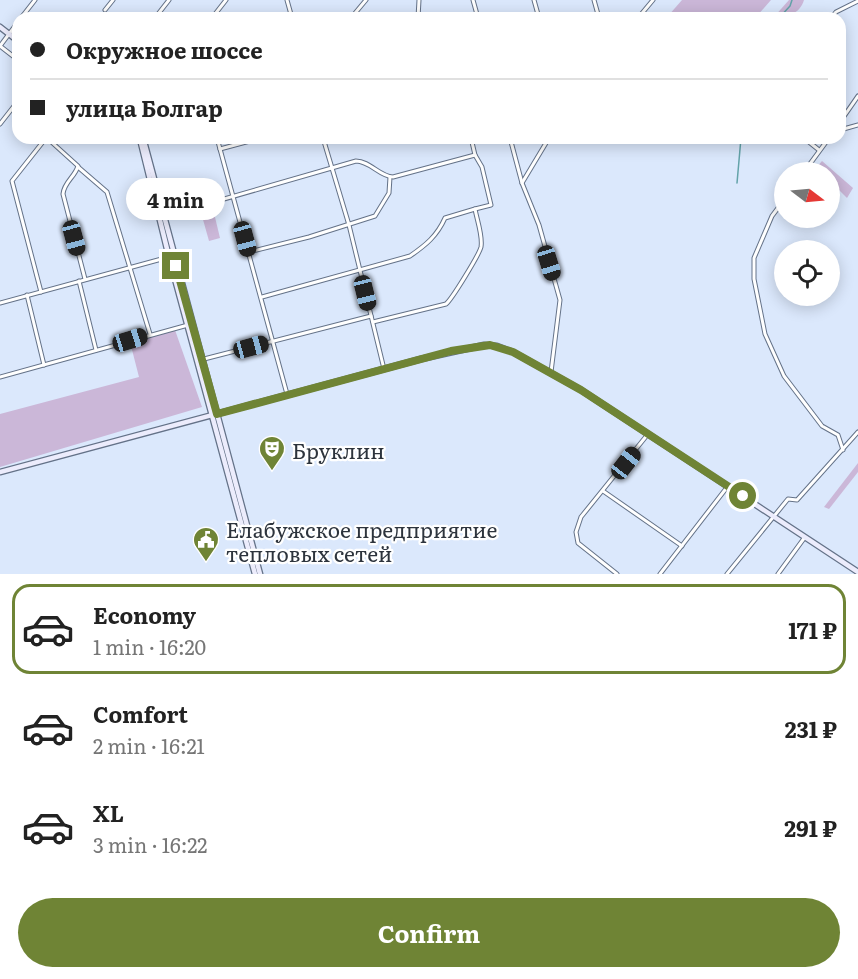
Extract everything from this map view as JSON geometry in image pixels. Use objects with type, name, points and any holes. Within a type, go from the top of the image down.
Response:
[{"type":"street","points":[[26,12],[35,0]]},
{"type":"street","points":[[105,10],[113,0]]},
{"type":"street","points":[[160,12],[170,0]]},
{"type":"street","points":[[217,12],[226,0]]},
{"type":"street","points":[[356,12],[366,0]]},
{"type":"street","points":[[643,12],[653,0]]},
{"type":"street","points":[[836,12],[858,1]]},
{"type":"street","points":[[0,27],[12,36]]},
{"type":"street","points":[[12,30],[0,46],[12,55]]},
{"type":"street","points":[[846,113],[858,96]]},
{"type":"street","points":[[0,124],[12,109]]},
{"type":"street","points":[[41,291],[12,181],[42,144]]},
{"type":"street","points":[[54,144],[107,192],[150,334]]},
{"type":"street","points":[[141,144],[169,257],[257,574]]},
{"type":"street","points":[[143,144],[202,360],[214,414]]},
{"type":"street","points":[[219,144],[287,394]]},
{"type":"street","points":[[220,149],[239,144]]},
{"type":"street","points":[[325,144],[349,225],[384,369]]},
{"type":"street","points":[[262,297],[410,256],[430,242],[439,231],[445,218],[491,205],[482,167],[475,155],[472,144]]},
{"type":"street","points":[[512,144],[522,183],[539,225],[560,300],[551,374]]},
{"type":"street","points":[[522,183],[545,144]]},
{"type":"street","points":[[811,144],[819,151]]},
{"type":"street","points":[[811,162],[824,144]]},
{"type":"street","points":[[163,216],[332,167],[362,161],[390,177],[475,155]]},
{"type":"street","points":[[78,168],[66,184],[63,194],[85,279]]},
{"type":"street","points":[[249,252],[349,225],[377,214],[389,193],[390,177]]},
{"type":"street","points":[[373,322],[446,304],[451,300],[481,248],[475,209]]},
{"type":"street","points":[[774,213],[754,258],[754,279],[765,334],[784,376],[822,426],[837,435],[843,450]]},
{"type":"street","points":[[0,303],[169,257]]},
{"type":"street","points":[[79,281],[96,350]]},
{"type":"street","points":[[27,295],[44,365]]},
{"type":"street","points":[[202,360],[371,316]]},
{"type":"street","points":[[0,377],[188,325]]},
{"type":"street","points":[[0,472],[464,348],[490,345],[513,352],[581,390],[858,572]]},
{"type":"street","points":[[727,574],[788,499],[797,500],[858,432]]},
{"type":"street","points":[[617,574],[578,543],[576,532],[578,522],[648,434]]},
{"type":"street","points":[[660,574],[728,486]]},
{"type":"street","points":[[603,491],[682,546]]},
{"type":"street","points":[[778,574],[805,537]]},
{"type":"shaded area","points":[[682,0],[771,0],[760,12],[672,12]]},
{"type":"shaded area","points":[[789,0],[804,0],[796,12],[778,12]]},
{"type":"shaded area","points":[[840,177],[853,188],[847,198],[840,191]]},
{"type":"shaded area","points":[[214,213],[220,238],[209,241],[202,216]]},
{"type":"shaded area","points":[[175,330],[202,407],[0,467],[0,414],[139,377],[130,342]]},
{"type":"shaded area","points":[[858,463],[858,472],[829,509],[824,507]]},
{"type":"waterway","points":[[784,12],[792,0]]},
{"type":"waterway","points":[[737,183],[740,144]]},
{"type":"place","name":"Бруклин","points":[[272,472]]},
{"type":"place","name":"Елабужское предприятие тепловых сетей","points":[[206,563]]},
{"type":"route","points":[[176,266],[217,414],[451,351],[496,345],[581,390],[743,496]]}]
